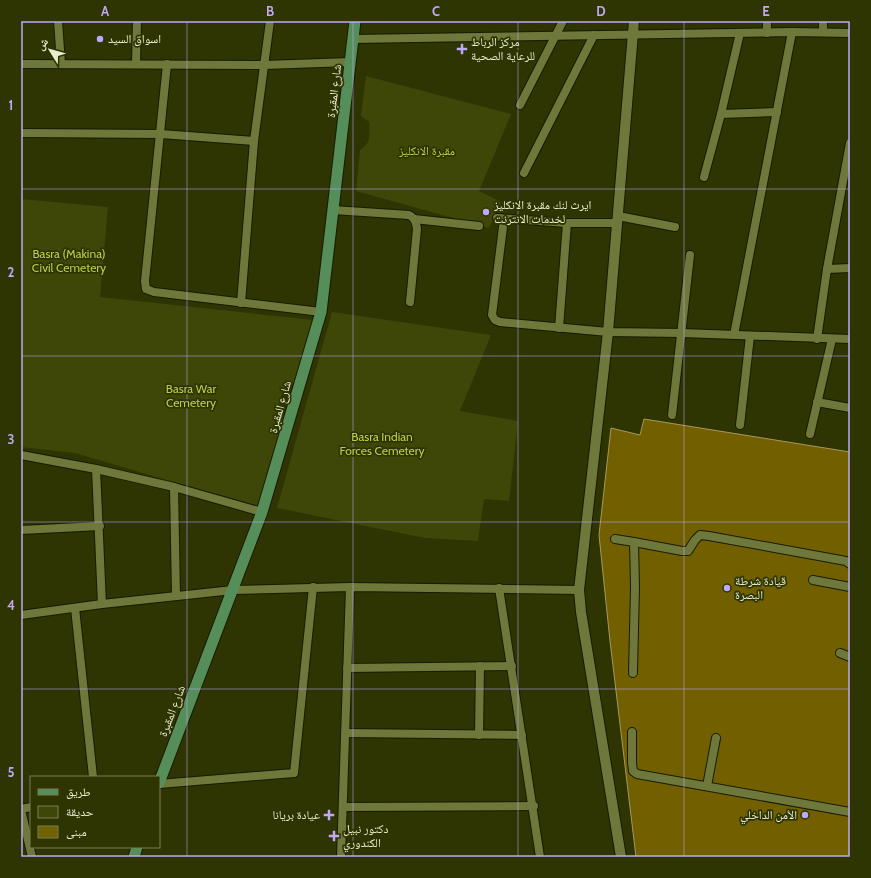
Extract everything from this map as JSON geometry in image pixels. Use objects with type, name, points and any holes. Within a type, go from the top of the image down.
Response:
[{"type":"main road","name":"شارع المقبرة","points":[[160,780],[262,512],[321,312],[355,21]]},
{"type":"street","points":[[58,21],[61,64]]},
{"type":"street","points":[[136,64],[137,21]]},
{"type":"street","points":[[241,303],[254,141],[270,21]]},
{"type":"street","points":[[520,105],[563,21]]},
{"type":"street","points":[[621,857],[581,612],[579,590],[608,332],[634,21]]},
{"type":"street","points":[[767,21],[767,32]]},
{"type":"street","points":[[823,21],[823,32]]},
{"type":"street","points":[[353,39],[594,34],[767,32],[850,33]]},
{"type":"street","points":[[734,335],[792,32]]},
{"type":"street","points":[[704,177],[721,114],[740,33]]},
{"type":"street","points":[[524,172],[594,34]]},
{"type":"street","points":[[21,64],[264,64],[350,62]]},
{"type":"street","points":[[167,64],[145,281],[146,289],[154,292],[321,312]]},
{"type":"street","points":[[721,114],[777,112]]},
{"type":"street","points":[[21,133],[161,134],[254,141]]},
{"type":"street","points":[[817,339],[850,143]]},
{"type":"street","points":[[333,210],[409,215],[414,219],[479,226]]},
{"type":"street","points":[[410,302],[416,229],[414,219]]},
{"type":"street","points":[[675,227],[617,219],[567,223],[501,219],[492,315],[495,320],[500,322],[608,332],[850,339]]},
{"type":"street","points":[[559,328],[567,223]]},
{"type":"street","points":[[672,415],[690,255]]},
{"type":"street","points":[[828,269],[850,268]]},
{"type":"street","points":[[740,426],[750,336]]},
{"type":"street","points":[[810,434],[832,339]]},
{"type":"street","points":[[817,402],[850,408]]},
{"type":"street","points":[[21,455],[96,469],[174,487],[262,512]]},
{"type":"street","points":[[96,469],[100,526],[102,604]]},
{"type":"street","points":[[174,487],[176,596]]},
{"type":"street","points":[[21,530],[100,526]]},
{"type":"street","points":[[615,539],[688,552],[695,540],[700,535],[710,536],[846,561],[850,564]]},
{"type":"street","points":[[633,672],[635,587],[634,542]]},
{"type":"street","points":[[813,580],[850,587]]},
{"type":"street","points":[[160,783],[294,773],[313,587]]},
{"type":"street","points":[[21,615],[102,604],[233,590],[350,587],[579,590]]},
{"type":"street","points":[[341,857],[350,587]]},
{"type":"street","points":[[499,588],[534,806],[540,857]]},
{"type":"street","points":[[75,608],[94,776]]},
{"type":"street","points":[[840,653],[850,657]]},
{"type":"street","points":[[478,734],[480,666]]},
{"type":"street","points":[[347,668],[512,666]]},
{"type":"street","points":[[632,732],[632,763],[633,771],[637,774],[850,812]]},
{"type":"street","points":[[345,734],[522,735]]},
{"type":"street","points":[[707,786],[716,738]]},
{"type":"street","points":[[343,807],[534,806]]},
{"type":"street","points":[[21,810],[32,857]]},
{"type":"street","points":[[21,849],[29,846]]},
{"type":"green space","name":"مقبرة الانكليز","points":[[366,76],[511,114],[479,191],[501,202],[489,228],[356,191],[360,150],[364,148],[369,138],[369,122],[361,116]]},
{"type":"green space","name":"Basra War Cemetery","points":[[21,199],[108,207],[100,297],[313,320],[295,382],[285,390],[280,398],[280,408],[285,420],[258,507],[75,453],[21,447]]},
{"type":"green space","name":"Basra Indian Forces Cemetery","points":[[332,312],[491,335],[460,411],[518,421],[509,501],[484,499],[478,541],[425,538],[277,508]]},
{"type":"building","name":"قيادة شرطة البصرة","points":[[644,419],[850,452],[850,857],[636,857],[599,535],[611,428],[640,435]]},
{"type":"place","name":"اسواق السيد","points":[[100,39]]},
{"type":"place","name":"مركز الرباط للرعاية الصحية","points":[[462,49]]},
{"type":"place","name":"ايرث لنك مقبرة الانكليز لخدمات الانترنت","points":[[486,212]]},
{"type":"place","name":"قيادة شرطة البصرة","points":[[727,588]]},
{"type":"place","name":"عيادة بريانا","points":[[329,815]]},
{"type":"place","name":"الأمن الداخلي","points":[[805,815]]},
{"type":"place","name":"دكتور نبيل الكندوري","points":[[334,836]]},
{"type":"park label","name":"Basra (Makina) Civil Cemetery","points":[[69,261]]}]
